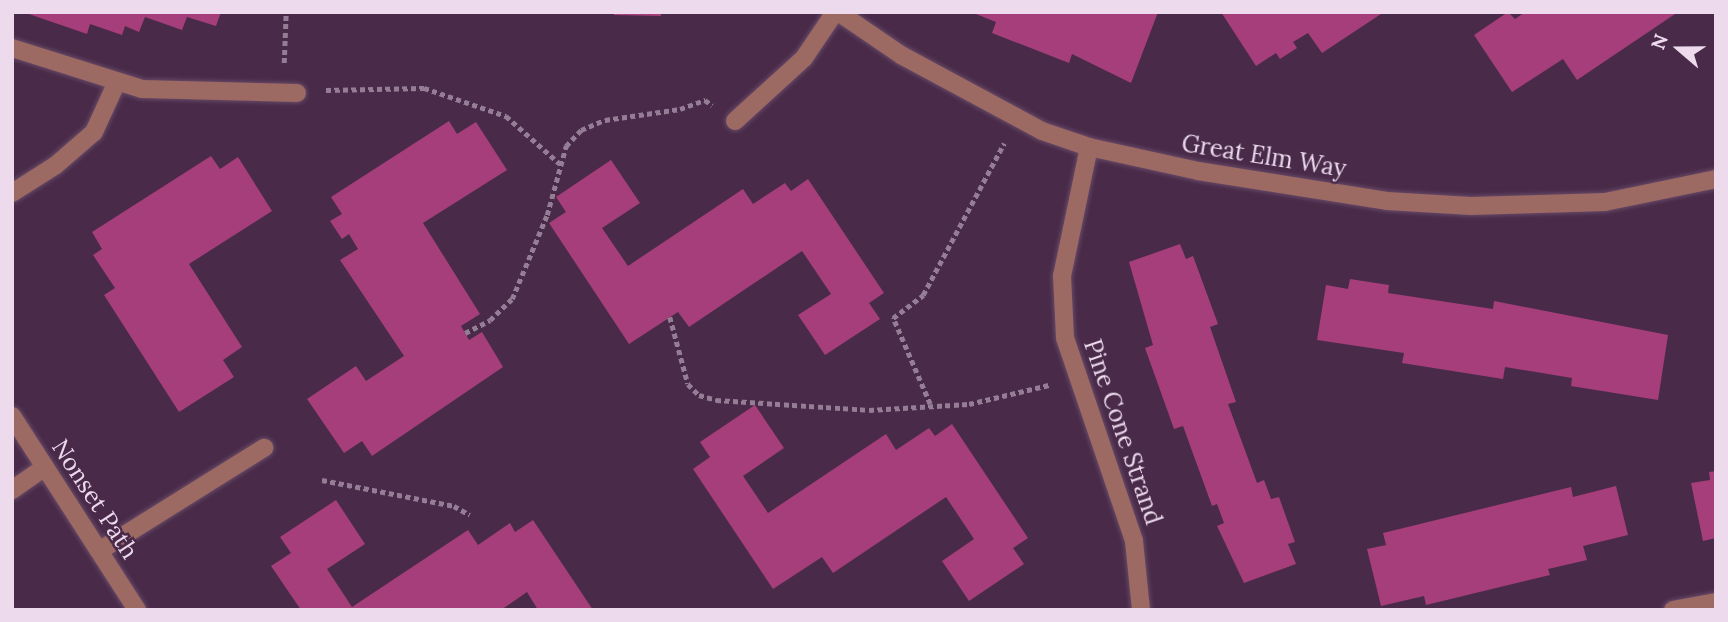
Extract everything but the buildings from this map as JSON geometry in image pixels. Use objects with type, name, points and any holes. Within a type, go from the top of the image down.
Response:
[{"type":"street","points":[[735,121],[804,58],[837,12]]},
{"type":"street","name":"Great Elm Way","points":[[837,12],[901,55],[1016,117],[1089,148],[1258,182],[1427,205],[1605,202],[1716,179]]},
{"type":"street","points":[[12,48],[116,84],[173,91],[297,93]]},
{"type":"street","points":[[12,193],[56,165],[94,132],[116,84]]},
{"type":"street","name":"Pine Cone Strand","points":[[1089,148],[1062,276],[1065,338],[1077,378],[1096,420],[1134,541],[1141,610]]},
{"type":"street","name":"Nonset Path","points":[[12,415],[137,610]]},
{"type":"street","points":[[100,551],[264,448]]},
{"type":"street","points":[[12,490],[46,467]]},
{"type":"street","points":[[1673,610],[1716,602]]},
{"type":"path","points":[[286,12],[284,61],[297,93],[424,88],[506,116],[560,164]]},
{"type":"path","points":[[465,333],[490,320],[512,299],[547,215],[566,146],[581,130],[605,120],[680,109],[705,100],[735,121]]},
{"type":"path","points":[[930,404],[893,318],[923,295],[979,197],[1016,117]]},
{"type":"path","points":[[670,317],[680,365],[699,395],[716,400],[869,410],[930,404],[969,404],[1077,378]]},
{"type":"path","points":[[322,480],[454,506],[470,514]]}]
